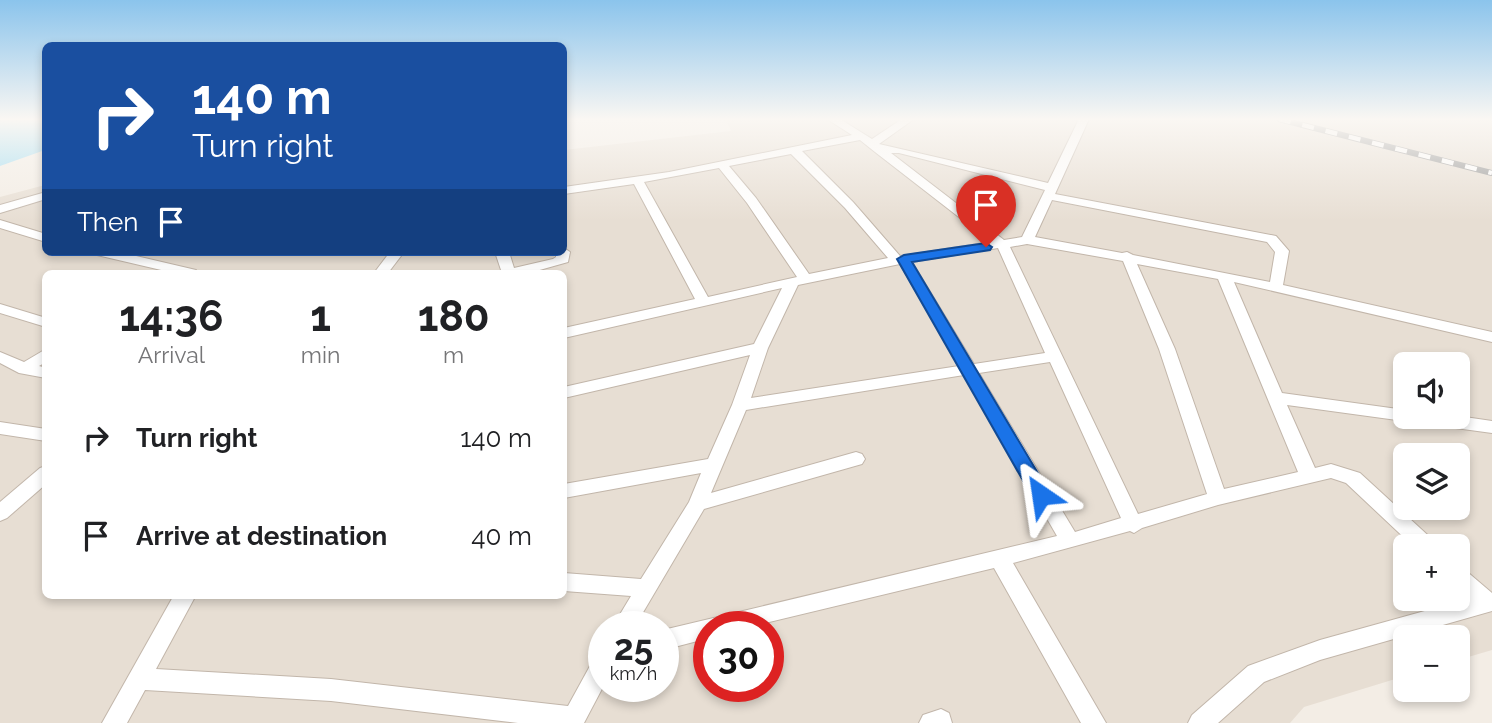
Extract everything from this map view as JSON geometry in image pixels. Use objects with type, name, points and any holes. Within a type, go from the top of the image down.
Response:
[{"type":"street","points":[[567,190],[786,153]]},
{"type":"street","points":[[797,153],[901,260],[1070,541]]},
{"type":"street","points":[[884,153],[1002,244],[1133,525]]},
{"type":"street","points":[[909,153],[1050,192],[1271,239],[1282,251],[1276,288]]},
{"type":"street","points":[[1027,240],[1068,153]]},
{"type":"street","points":[[722,165],[752,201],[799,280]]},
{"type":"street","points":[[637,179],[704,303]]},
{"type":"street","points":[[0,209],[42,196]]},
{"type":"street","points":[[26,201],[42,205]]},
{"type":"street","points":[[0,224],[42,236]]},
{"type":"street","points":[[567,333],[799,280],[1027,240],[1127,256],[1224,276],[1492,337]]},
{"type":"street","points":[[119,256],[178,270]]},
{"type":"street","points":[[523,270],[558,262],[563,256]]},
{"type":"street","points":[[1127,256],[1167,349],[1218,498]]},
{"type":"street","points":[[1224,276],[1309,476]]},
{"type":"street","points":[[633,611],[697,503],[740,405],[760,348],[799,280]]},
{"type":"street","points":[[0,308],[42,322]]},
{"type":"street","points":[[567,391],[760,348]]},
{"type":"street","points":[[0,374],[20,368],[42,356]]},
{"type":"street","points":[[740,405],[1056,356]]},
{"type":"street","points":[[0,357],[20,368],[42,372]]},
{"type":"street","points":[[1276,398],[1393,414]]},
{"type":"street","points":[[1470,424],[1492,427]]},
{"type":"street","points":[[0,428],[42,434]]},
{"type":"street","points":[[697,503],[856,459]]},
{"type":"street","points":[[567,490],[715,464]]},
{"type":"street","points":[[778,611],[1070,541],[1133,525],[1218,498],[1331,471],[1350,477],[1413,534]]},
{"type":"street","points":[[0,513],[42,476]]},
{"type":"street","points":[[999,557],[1094,723]]},
{"type":"street","points":[[567,582],[646,589]]},
{"type":"street","points":[[1470,586],[1490,603]]},
{"type":"street","points":[[114,723],[183,599]]},
{"type":"street","points":[[1200,723],[1256,674],[1320,650],[1490,603]]},
{"type":"street","points":[[138,679],[331,690],[572,720],[588,691]]},
{"type":"shaded area","points":[[567,153],[1492,153],[1492,650],[1470,656],[1470,625],[1393,625],[1393,680],[1304,707],[1290,723],[0,723],[0,197],[42,186],[42,256],[567,256]]},
{"type":"water","points":[[0,153],[37,153],[0,166]]},
{"type":"railway","points":[[1412,153],[1492,173]]},
{"type":"route","points":[[986,247],[904,259],[1041,495]]}]
